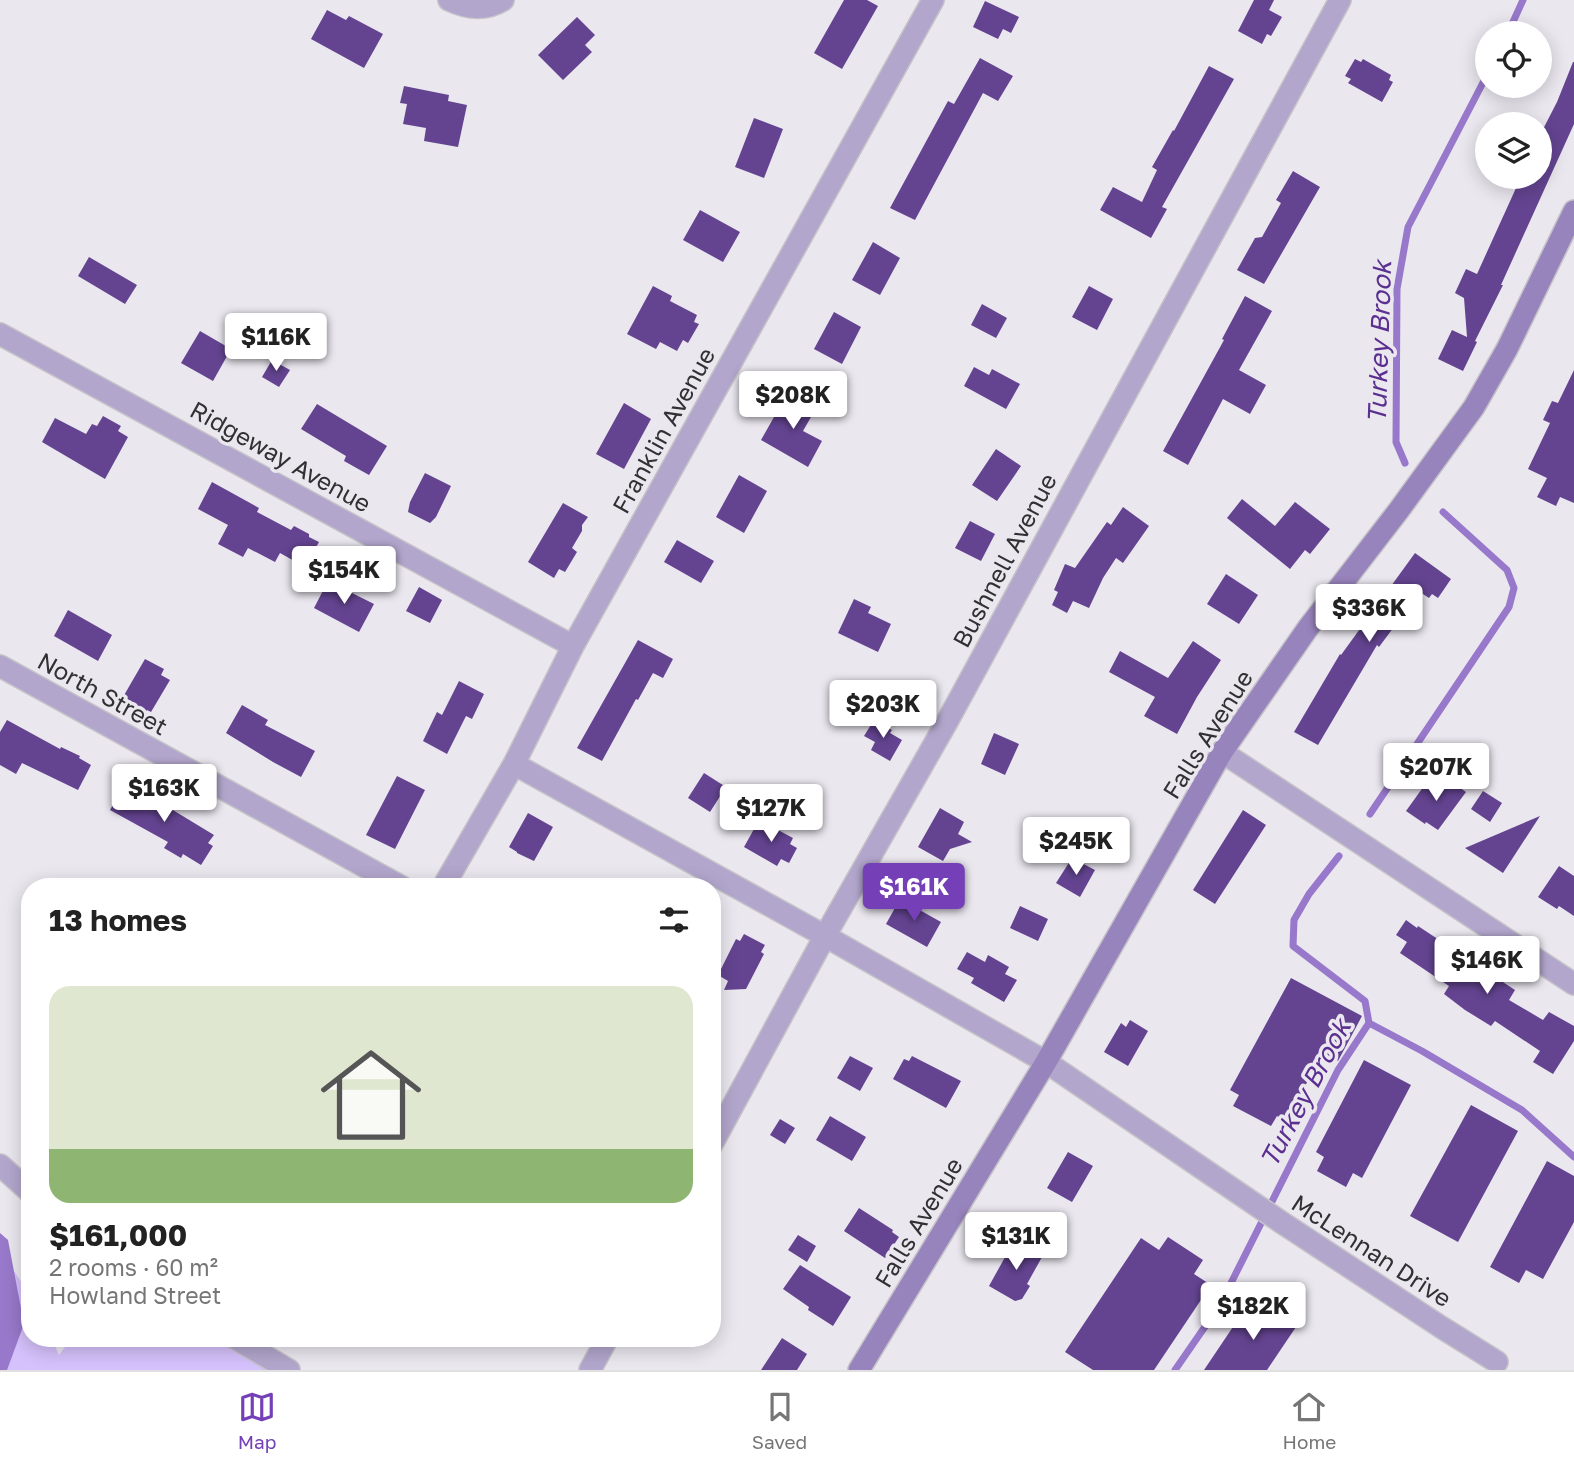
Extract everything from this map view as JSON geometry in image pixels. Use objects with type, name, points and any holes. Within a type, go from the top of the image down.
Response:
[{"type":"main road","name":"Falls Avenue","points":[[859,1370],[1046,1062],[1222,752],[1308,628],[1474,407],[1507,349],[1574,211]]},
{"type":"street","points":[[449,0],[479,8],[495,5],[503,0]]},
{"type":"street","name":"Franklin Avenue","points":[[448,878],[514,764],[573,646],[933,0]]},
{"type":"street","name":"Bushnell Avenue","points":[[721,1127],[825,936],[948,720],[1340,0]]},
{"type":"street","name":"Ridgeway Avenue","points":[[0,334],[573,646]]},
{"type":"street","name":"North Street","points":[[0,666],[386,878]]},
{"type":"street","points":[[1222,752],[1574,984]]},
{"type":"street","name":"McLennan Drive","points":[[514,764],[720,878]]},
{"type":"street","name":"McLennan Drive","points":[[721,878],[1046,1062],[1281,1222],[1497,1362]]},
{"type":"street","points":[[0,1164],[21,1184]]},
{"type":"street","points":[[250,1347],[289,1370]]},
{"type":"street","points":[[590,1370],[603,1347]]},
{"type":"shaded area","points":[[0,1233],[8,1240],[21,1308],[21,1332],[7,1370],[0,1370]]},
{"type":"shaded area","points":[[0,1253],[21,1282],[21,1347],[56,1347],[59,1355],[65,1347],[241,1347],[276,1370],[0,1370]]},
{"type":"building","points":[[844,0],[867,0],[878,6],[842,69],[814,53]]},
{"type":"building","points":[[1254,0],[1274,0],[1269,10],[1282,17],[1271,36],[1267,34],[1262,44],[1238,31]]},
{"type":"building","points":[[985,1],[1019,17],[1011,33],[1003,29],[998,39],[973,27]]},
{"type":"building","points":[[327,10],[346,20],[349,16],[383,34],[364,68],[311,39]]},
{"type":"building","points":[[577,17],[595,35],[585,45],[592,52],[563,80],[538,55]]},
{"type":"building","points":[[980,58],[1013,76],[998,101],[983,93],[915,220],[890,208],[948,101],[954,104]]},
{"type":"building","points":[[1355,59],[1361,62],[1363,59],[1391,75],[1389,80],[1393,82],[1382,102],[1348,83],[1351,79],[1345,76]]},
{"type":"building","points":[[1574,62],[1574,124],[1552,173],[1552,112]]},
{"type":"building","points":[[1209,66],[1234,79],[1162,207],[1167,209],[1151,238],[1100,210],[1113,187],[1142,202],[1157,170],[1152,167]]},
{"type":"building","points":[[404,86],[449,95],[448,101],[467,105],[458,147],[424,141],[426,128],[403,124],[407,104],[400,103]]},
{"type":"building","points":[[754,118],[783,129],[764,178],[735,167]]},
{"type":"building","points":[[1293,171],[1320,187],[1264,284],[1237,270],[1255,238],[1262,237],[1281,203],[1276,200]]},
{"type":"building","points":[[1516,189],[1545,189],[1463,371],[1438,359],[1452,330],[1467,337],[1464,298],[1455,293],[1466,269],[1477,274]]},
{"type":"building","points":[[700,210],[740,232],[723,262],[683,240]]},
{"type":"building","points":[[873,242],[900,258],[880,295],[852,280]]},
{"type":"building","points":[[89,257],[137,285],[125,304],[78,276]]},
{"type":"building","points":[[653,286],[672,296],[670,301],[697,315],[694,322],[699,324],[688,343],[683,340],[677,351],[660,342],[656,349],[627,334]]},
{"type":"building","points":[[1089,286],[1113,299],[1097,330],[1072,317]]},
{"type":"building","points":[[1245,296],[1272,311],[1239,370],[1266,385],[1250,414],[1223,399],[1188,465],[1163,451]]},
{"type":"building","points":[[982,304],[1007,318],[996,338],[971,325]]},
{"type":"building","points":[[834,312],[861,327],[842,364],[814,349]]},
{"type":"building","points":[[200,331],[231,349],[213,381],[181,363]]},
{"type":"building","points":[[272,360],[290,370],[279,387],[262,377]]},
{"type":"building","points":[[974,367],[989,375],[992,369],[1020,384],[1006,409],[964,386]]},
{"type":"building","points":[[1574,370],[1574,503],[1560,497],[1556,506],[1537,497],[1547,478],[1528,469],[1550,423],[1543,420],[1552,401],[1558,403]]},
{"type":"building","points":[[787,394],[815,410],[803,431],[822,441],[808,467],[761,440]]},
{"type":"building","points":[[624,403],[651,419],[624,469],[596,454]]},
{"type":"building","points":[[317,404],[387,446],[369,475],[344,461],[346,456],[301,429]]},
{"type":"building","points":[[103,416],[121,426],[118,431],[128,437],[105,479],[42,442],[55,418],[86,434],[92,424],[97,426]]},
{"type":"building","points":[[996,449],[1021,466],[997,501],[972,485]]},
{"type":"building","points":[[425,473],[451,486],[436,517],[430,523],[408,512],[410,502]]},
{"type":"building","points":[[739,475],[767,491],[744,533],[716,517]]},
{"type":"building","points":[[212,482],[259,508],[257,512],[291,530],[294,526],[319,542],[305,567],[280,553],[275,562],[248,548],[243,557],[218,544],[228,525],[198,509]]},
{"type":"building","points":[[1242,499],[1275,526],[1295,502],[1330,529],[1310,554],[1305,550],[1290,569],[1227,518]]},
{"type":"building","points":[[563,503],[588,517],[572,548],[577,552],[565,572],[559,569],[554,578],[528,562]]},
{"type":"building","points":[[1123,507],[1149,526],[1123,563],[1116,558],[1089,608],[1073,601],[1067,613],[1052,605],[1058,592],[1054,590],[1065,564],[1075,568],[1107,522],[1111,525]]},
{"type":"building","points":[[970,521],[995,534],[981,561],[955,548]]},
{"type":"building","points":[[677,540],[714,561],[701,583],[664,562]]},
{"type":"building","points":[[1415,553],[1451,579],[1438,598],[1432,594],[1429,598],[1420,592],[1379,647],[1377,645],[1318,745],[1294,732],[1340,654]]},
{"type":"building","points":[[1226,574],[1258,595],[1239,624],[1207,604]]},
{"type":"building","points":[[328,581],[374,604],[359,632],[314,608]]},
{"type":"building","points":[[419,587],[442,600],[430,623],[406,611]]},
{"type":"building","points":[[854,599],[871,607],[868,613],[891,624],[878,652],[838,633]]},
{"type":"building","points":[[68,610],[112,635],[98,661],[54,636]]},
{"type":"building","points":[[638,640],[673,659],[663,678],[653,673],[602,761],[577,748]]},
{"type":"building","points":[[1193,641],[1221,660],[1177,734],[1144,716],[1155,697],[1109,672],[1120,651],[1168,678]]},
{"type":"building","points":[[145,659],[164,669],[161,675],[170,680],[151,712],[147,710],[143,715],[125,705],[128,699],[123,697]]},
{"type":"building","points":[[459,681],[484,694],[472,719],[466,716],[447,754],[423,741],[437,712],[442,715]]},
{"type":"building","points":[[242,705],[268,720],[265,725],[315,751],[301,777],[226,733]]},
{"type":"building","points":[[7,720],[60,749],[61,747],[80,756],[79,758],[91,765],[78,790],[22,763],[16,774],[0,765],[0,732]]},
{"type":"building","points":[[874,720],[892,730],[890,733],[902,740],[890,761],[871,750],[875,742],[864,736]]},
{"type":"building","points":[[994,733],[1019,744],[1005,775],[981,764]]},
{"type":"building","points":[[704,773],[726,787],[710,812],[688,798]]},
{"type":"building","points":[[397,776],[425,790],[395,849],[366,835]]},
{"type":"building","points":[[1429,779],[1442,789],[1449,780],[1466,792],[1438,830],[1406,811]]},
{"type":"building","points":[[125,783],[214,835],[208,843],[213,846],[201,865],[183,854],[181,858],[164,848],[168,842],[110,810]]},
{"type":"building","points":[[1483,791],[1502,803],[1490,822],[1471,809]]},
{"type":"building","points":[[940,808],[964,822],[958,834],[972,842],[950,849],[943,861],[918,847]]},
{"type":"building","points":[[1243,810],[1266,825],[1215,904],[1193,890]]},
{"type":"building","points":[[528,813],[553,827],[534,861],[509,847]]},
{"type":"building","points":[[1540,816],[1503,873],[1465,848]]},
{"type":"building","points":[[759,820],[793,838],[790,844],[797,848],[789,863],[781,859],[777,866],[744,847]]},
{"type":"building","points":[[1072,858],[1095,870],[1080,897],[1056,883]]},
{"type":"building","points":[[1559,866],[1574,876],[1574,916],[1538,897]]},
{"type":"building","points":[[900,899],[941,922],[927,947],[886,924]]},
{"type":"building","points":[[1020,906],[1048,919],[1038,941],[1010,928]]},
{"type":"building","points":[[1406,920],[1515,990],[1509,1000],[1543,1020],[1549,1012],[1574,1026],[1574,1041],[1553,1074],[1533,1062],[1540,1051],[1495,1021],[1491,1026],[1465,1010],[1444,994],[1449,986],[1400,953],[1407,942],[1396,935]]},
{"type":"building","points":[[744,934],[765,945],[761,952],[764,954],[746,989],[724,990],[728,981],[721,977],[721,969],[736,939],[740,941]]},
{"type":"building","points":[[967,952],[985,962],[988,955],[1009,967],[1005,974],[1017,980],[1004,1002],[971,983],[974,978],[957,969]]},
{"type":"building","points":[[1291,978],[1362,1016],[1338,1061],[1323,1053],[1286,1121],[1277,1116],[1271,1126],[1233,1106],[1239,1095],[1230,1090]]},
{"type":"building","points":[[1130,1020],[1148,1031],[1128,1066],[1104,1052],[1121,1023],[1126,1027]]},
{"type":"building","points":[[850,1056],[873,1068],[860,1091],[837,1078]]},
{"type":"building","points":[[912,1056],[961,1081],[946,1108],[893,1079],[904,1059],[909,1061]]},
{"type":"building","points":[[1364,1060],[1411,1085],[1362,1178],[1353,1173],[1346,1187],[1317,1171],[1324,1157],[1316,1152]]},
{"type":"building","points":[[1471,1105],[1518,1131],[1458,1242],[1410,1216]]},
{"type":"building","points":[[830,1116],[866,1137],[852,1161],[816,1140]]},
{"type":"building","points":[[780,1119],[795,1128],[785,1144],[770,1135]]},
{"type":"building","points":[[1068,1152],[1093,1166],[1072,1202],[1047,1188]]},
{"type":"building","points":[[1547,1161],[1574,1176],[1574,1222],[1543,1279],[1526,1270],[1519,1283],[1490,1267]]},
{"type":"building","points":[[859,1208],[893,1230],[899,1237],[885,1258],[844,1231]]},
{"type":"building","points":[[798,1235],[816,1246],[807,1262],[788,1250]]},
{"type":"building","points":[[1168,1237],[1203,1260],[1194,1274],[1211,1285],[1154,1370],[1093,1370],[1065,1352],[1141,1238],[1159,1250]]},
{"type":"building","points":[[1014,1241],[1042,1257],[1027,1284],[1030,1286],[1022,1299],[1015,1301],[989,1286]]},
{"type":"building","points":[[800,1265],[851,1297],[833,1326],[783,1289]]},
{"type":"building","points":[[1272,1307],[1298,1324],[1267,1370],[1204,1370],[1245,1309],[1263,1320]]},
{"type":"building","points":[[782,1338],[807,1354],[797,1370],[761,1370]]},
{"type":"waterway","name":"Turkey Brook","points":[[1513,21],[1523,0]]},
{"type":"waterway","name":"Turkey Brook","points":[[1405,463],[1396,442],[1397,289],[1408,227],[1475,98]]},
{"type":"waterway","name":"Turkey Brook","points":[[1370,814],[1509,607],[1514,588],[1507,570],[1443,512]]},
{"type":"waterway","name":"Turkey Brook","points":[[1175,1370],[1220,1305],[1338,1070],[1369,1023],[1365,1001],[1293,946],[1294,920],[1309,894],[1339,856]]},
{"type":"waterway","points":[[1369,1023],[1522,1110],[1574,1157]]}]
